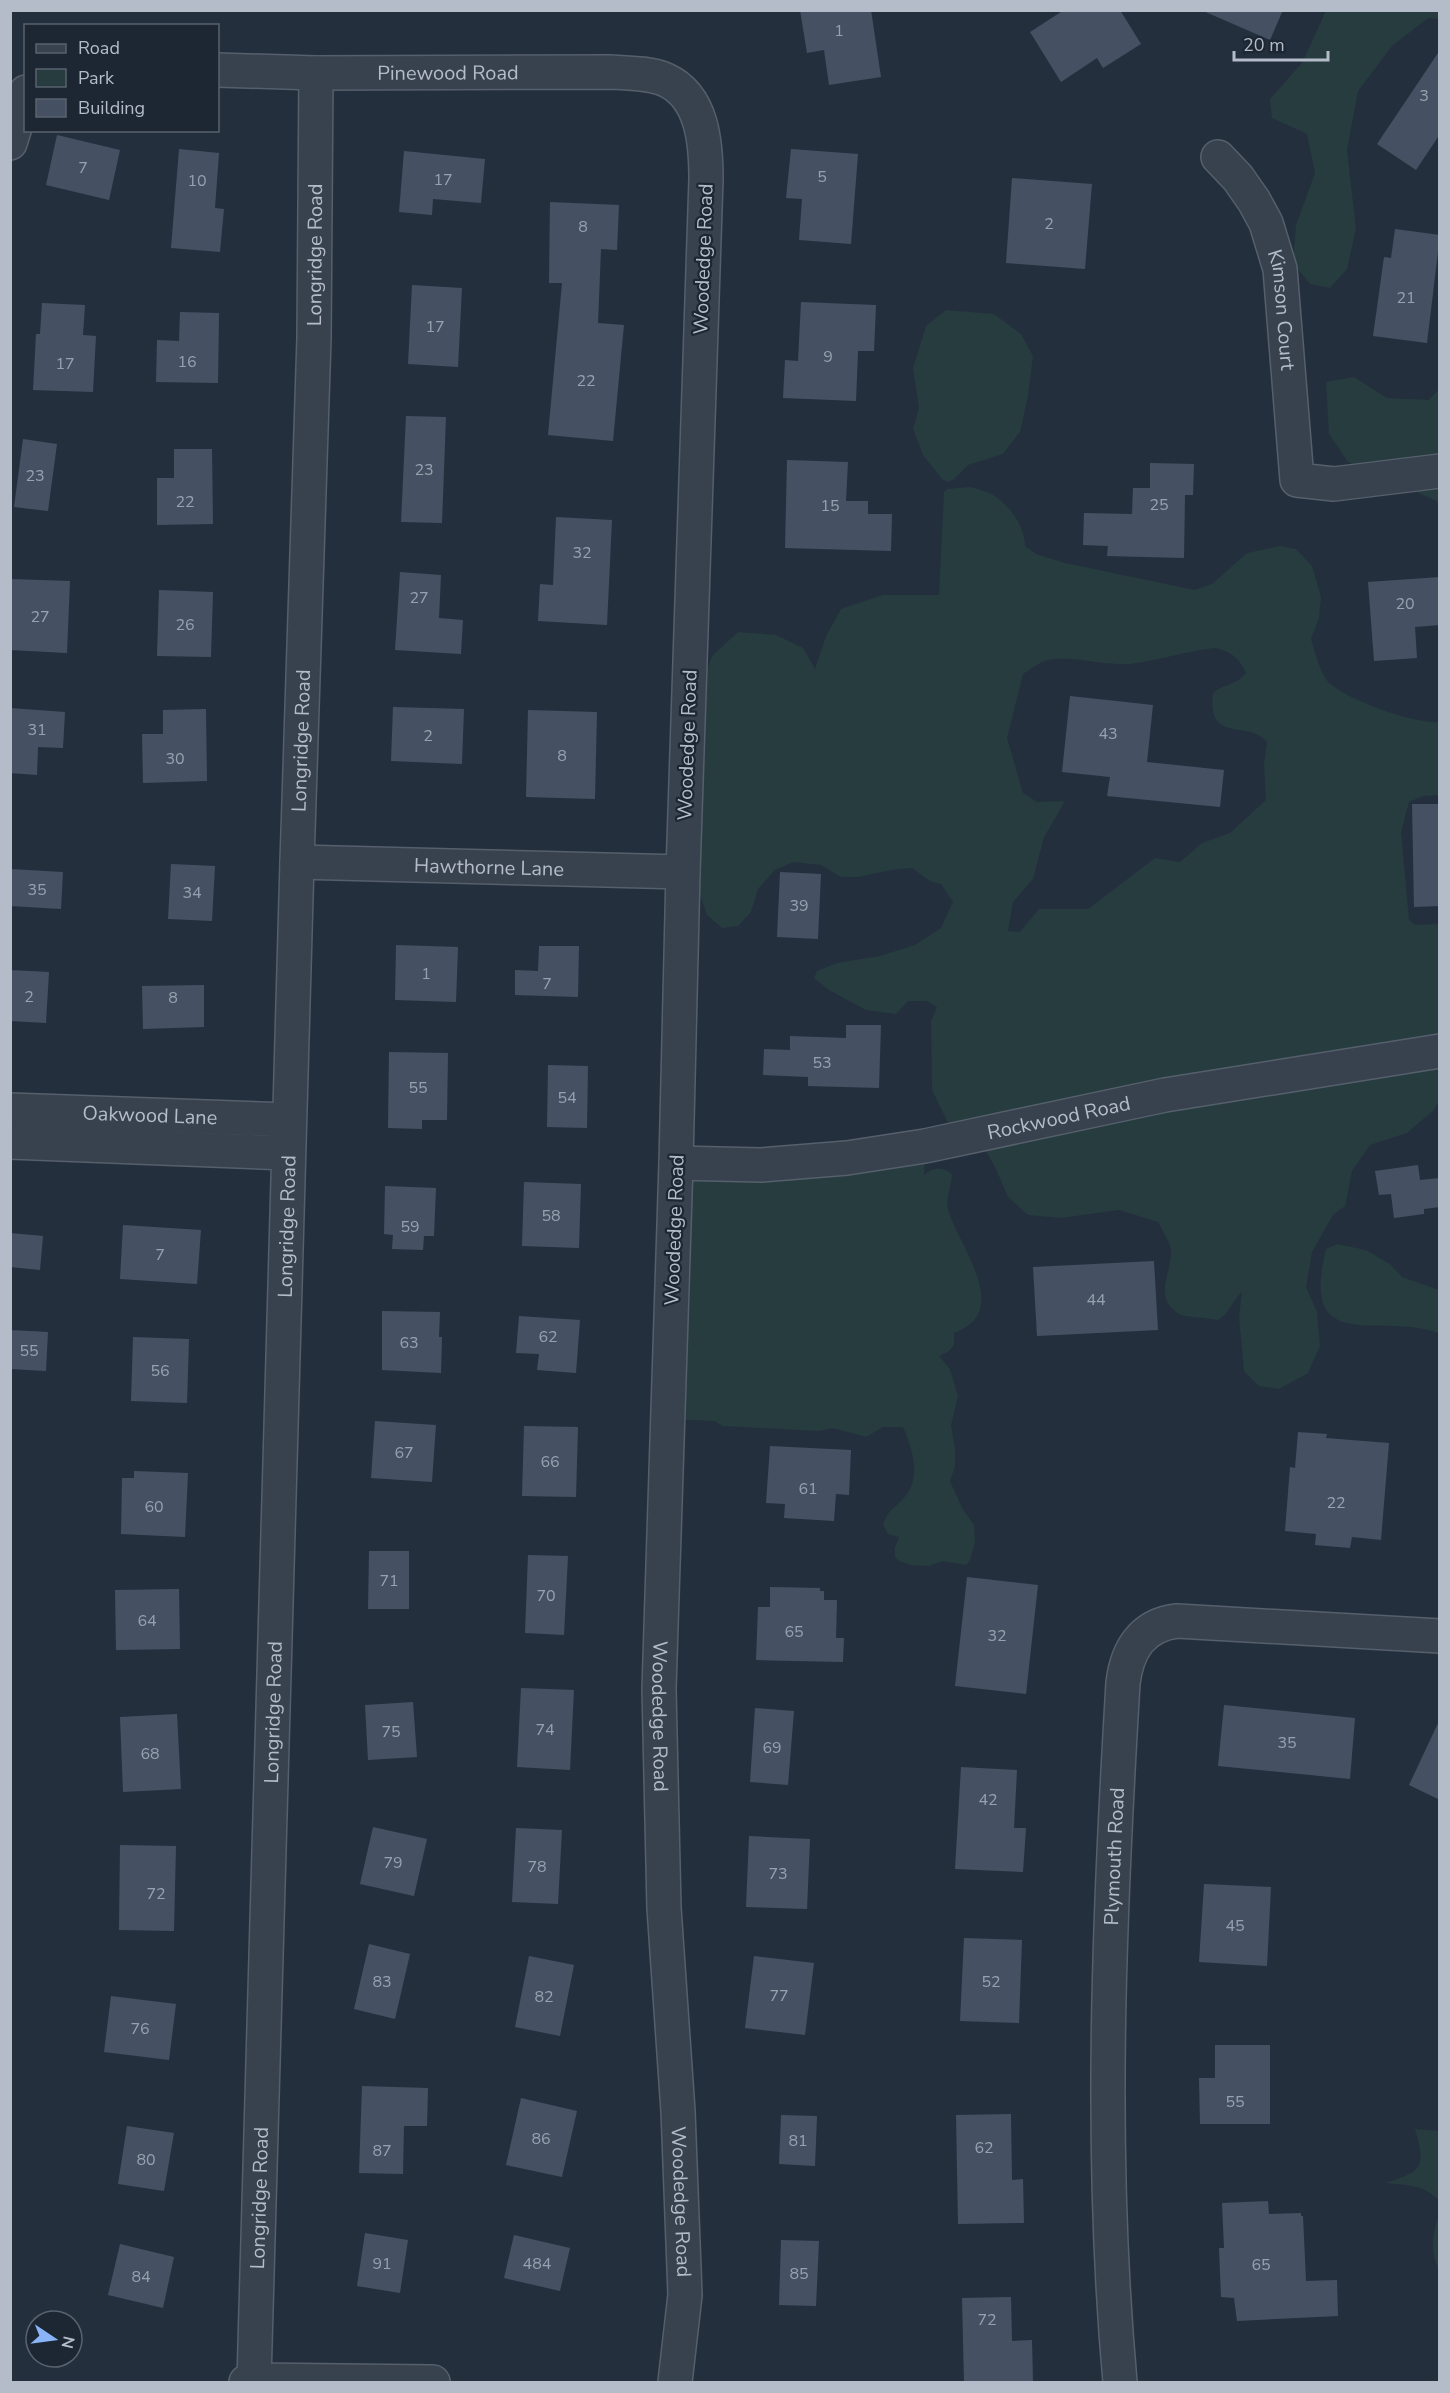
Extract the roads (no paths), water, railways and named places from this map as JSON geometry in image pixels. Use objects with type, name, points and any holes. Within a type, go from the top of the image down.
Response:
[{"type":"street","name":"Pinewood Road","points":[[219,70],[316,73],[610,72],[664,79],[676,86]]},
{"type":"street","name":"Longridge Road","points":[[250,2381],[314,338],[316,73]]},
{"type":"street","name":"Woodedge Road","points":[[675,2382],[685,2295],[678,2111],[664,1908],[659,1689],[676,1163],[682,873],[706,152],[696,110],[676,86]]},
{"type":"street","points":[[10,144],[24,98]]},
{"type":"street","name":"Kimson Court","points":[[1218,157],[1238,178],[1254,201],[1266,223],[1280,269],[1297,480],[1334,484],[1440,471]]},
{"type":"street","name":"Hawthorne Lane","points":[[297,862],[682,873]]},
{"type":"street","name":"Rockwood Road","points":[[676,1163],[761,1165],[848,1158],[925,1146],[1165,1095],[1440,1051]]},
{"type":"street","name":"Oakwood Lane","points":[[10,1110],[289,1120]]},
{"type":"street","name":"Oakwood Lane","points":[[10,1142],[288,1154]]},
{"type":"street","name":"Plymouth Road","points":[[1120,2382],[1111,2262],[1106,2082],[1114,1831],[1123,1683],[1128,1659],[1136,1644],[1147,1631],[1164,1622],[1177,1621],[1440,1636]]},
{"type":"street","points":[[250,2381],[433,2382]]}]
